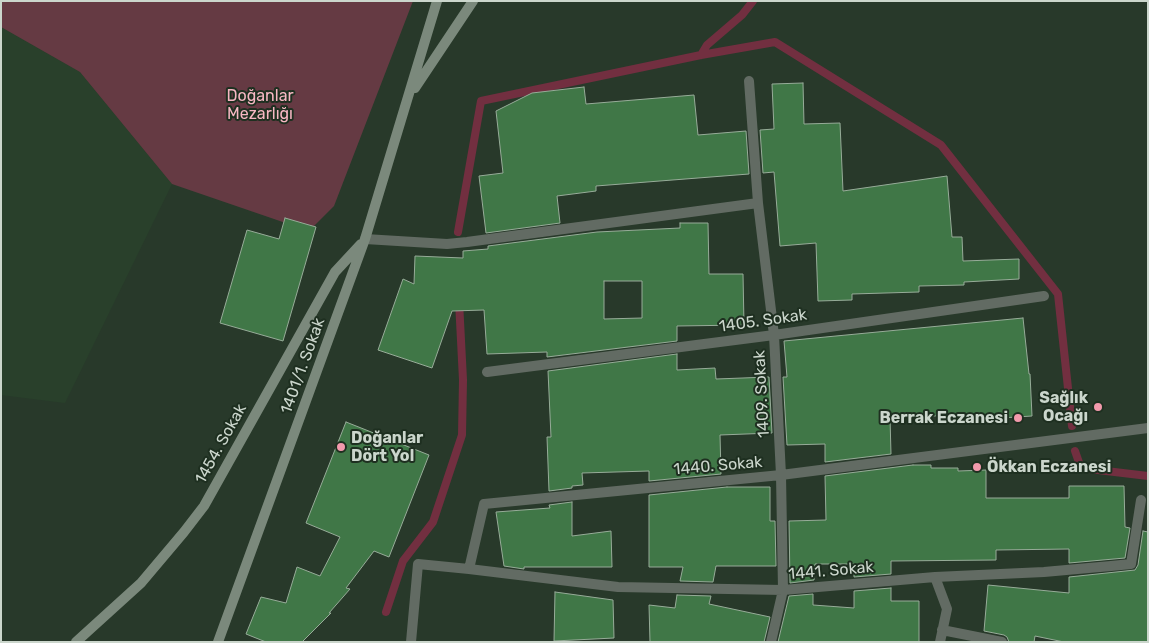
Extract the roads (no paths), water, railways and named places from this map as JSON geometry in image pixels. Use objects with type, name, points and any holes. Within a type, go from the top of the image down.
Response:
[{"type":"main road","name":"1401/1. Sokak","points":[[218,642],[365,239],[437,1]]},
{"type":"main road","name":"1401/1. Sokak","points":[[409,97],[473,1]]},
{"type":"main road","name":"1454. Sokak","points":[[76,642],[141,583],[204,506],[334,272],[365,239]]},
{"type":"street","name":"1409. Sokak","points":[[748,81],[758,203],[774,335],[781,475],[783,590],[771,642]]},
{"type":"street","points":[[365,239],[447,244],[758,203]]},
{"type":"street","name":"1405. Sokak","points":[[487,372],[774,335],[1044,296]]},
{"type":"street","name":"1440. Sokak","points":[[469,569],[484,504],[781,475],[1148,428]]},
{"type":"street","name":"1441. Sokak","points":[[469,569],[618,587],[783,590],[934,577],[1044,572],[1131,564],[1141,500]]},
{"type":"street","points":[[411,642],[418,564],[469,569]]},
{"type":"street","points":[[934,577],[947,609],[940,642]]},
{"type":"street","points":[[942,630],[1002,642]]},
{"type":"waterway","points":[[701,55],[707,45],[742,15],[753,1]]},
{"type":"waterway","points":[[458,232],[481,101],[701,55],[775,42],[941,145],[1058,294],[1072,426]]},
{"type":"waterway","points":[[386,612],[403,561],[433,522],[462,435],[463,380],[459,301]]},
{"type":"waterway","points":[[1075,451],[1081,468],[1148,476]]},
{"type":"place","name":"Sağlık Ocağı","points":[[1098,407]]},
{"type":"place","name":"Berrak Eczanesi","points":[[1018,418]]},
{"type":"place","name":"Doğanlar Dört Yol","points":[[341,447]]},
{"type":"place","name":"Ökkan Eczanesi","points":[[977,467]]},
{"type":"park label","name":"Doğanlar Mezarlığı","points":[[260,105]]}]
